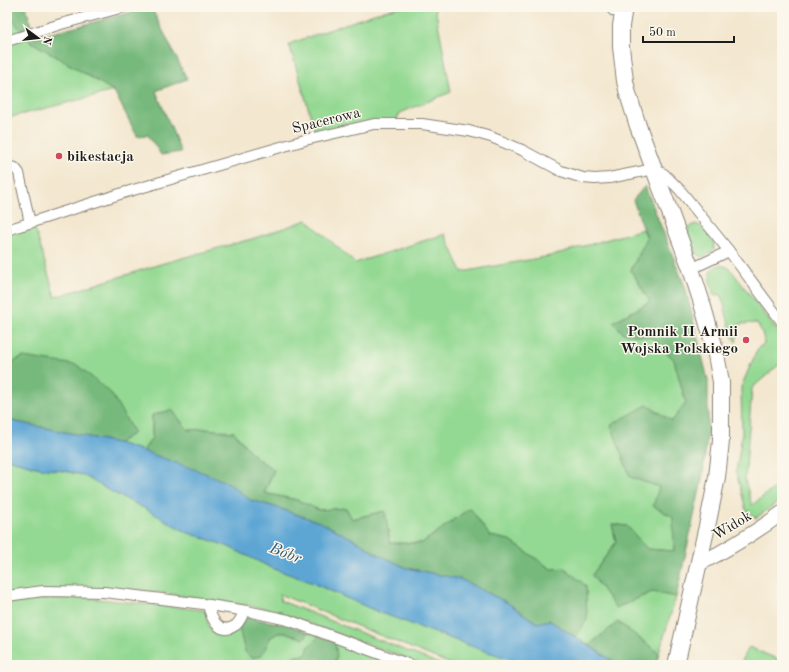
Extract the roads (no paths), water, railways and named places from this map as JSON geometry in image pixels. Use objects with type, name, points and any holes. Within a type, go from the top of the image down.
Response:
[{"type":"main road","points":[[619,9],[622,26],[621,47],[625,81],[638,126],[691,269],[708,321],[715,349],[721,389],[721,440],[717,477],[676,665]]},
{"type":"main road","name":"Widok","points":[[699,564],[762,528],[782,513]]},
{"type":"street","points":[[7,41],[61,24],[124,7]]},
{"type":"street","name":"Spacerowa","points":[[7,230],[197,171],[305,140],[374,124],[422,124],[469,131],[491,137],[514,146],[560,171],[582,178],[609,178],[654,169]]},
{"type":"street","points":[[7,168],[15,168],[18,173],[30,223]]},
{"type":"street","points":[[654,169],[664,174],[680,190],[729,251],[782,322]]},
{"type":"street","points":[[691,269],[729,251]]},
{"type":"street","points":[[7,596],[43,591],[104,592],[245,611],[288,620],[410,665]]},
{"type":"street","points":[[208,605],[211,616],[218,626],[223,628],[228,628],[237,624],[245,611]]},
{"type":"water","name":"Bóbr","points":[[7,420],[118,443],[210,475],[228,483],[250,500],[322,523],[353,539],[377,554],[407,568],[460,579],[508,603],[537,623],[549,620],[619,665],[522,665],[516,661],[376,611],[308,581],[272,568],[227,546],[186,532],[83,475],[40,468],[7,459]]},
{"type":"place","name":"bikestacja","points":[[59,156]]},
{"type":"place","name":"Pomnik II Armii Wojska Polskiego","points":[[746,340]]}]
